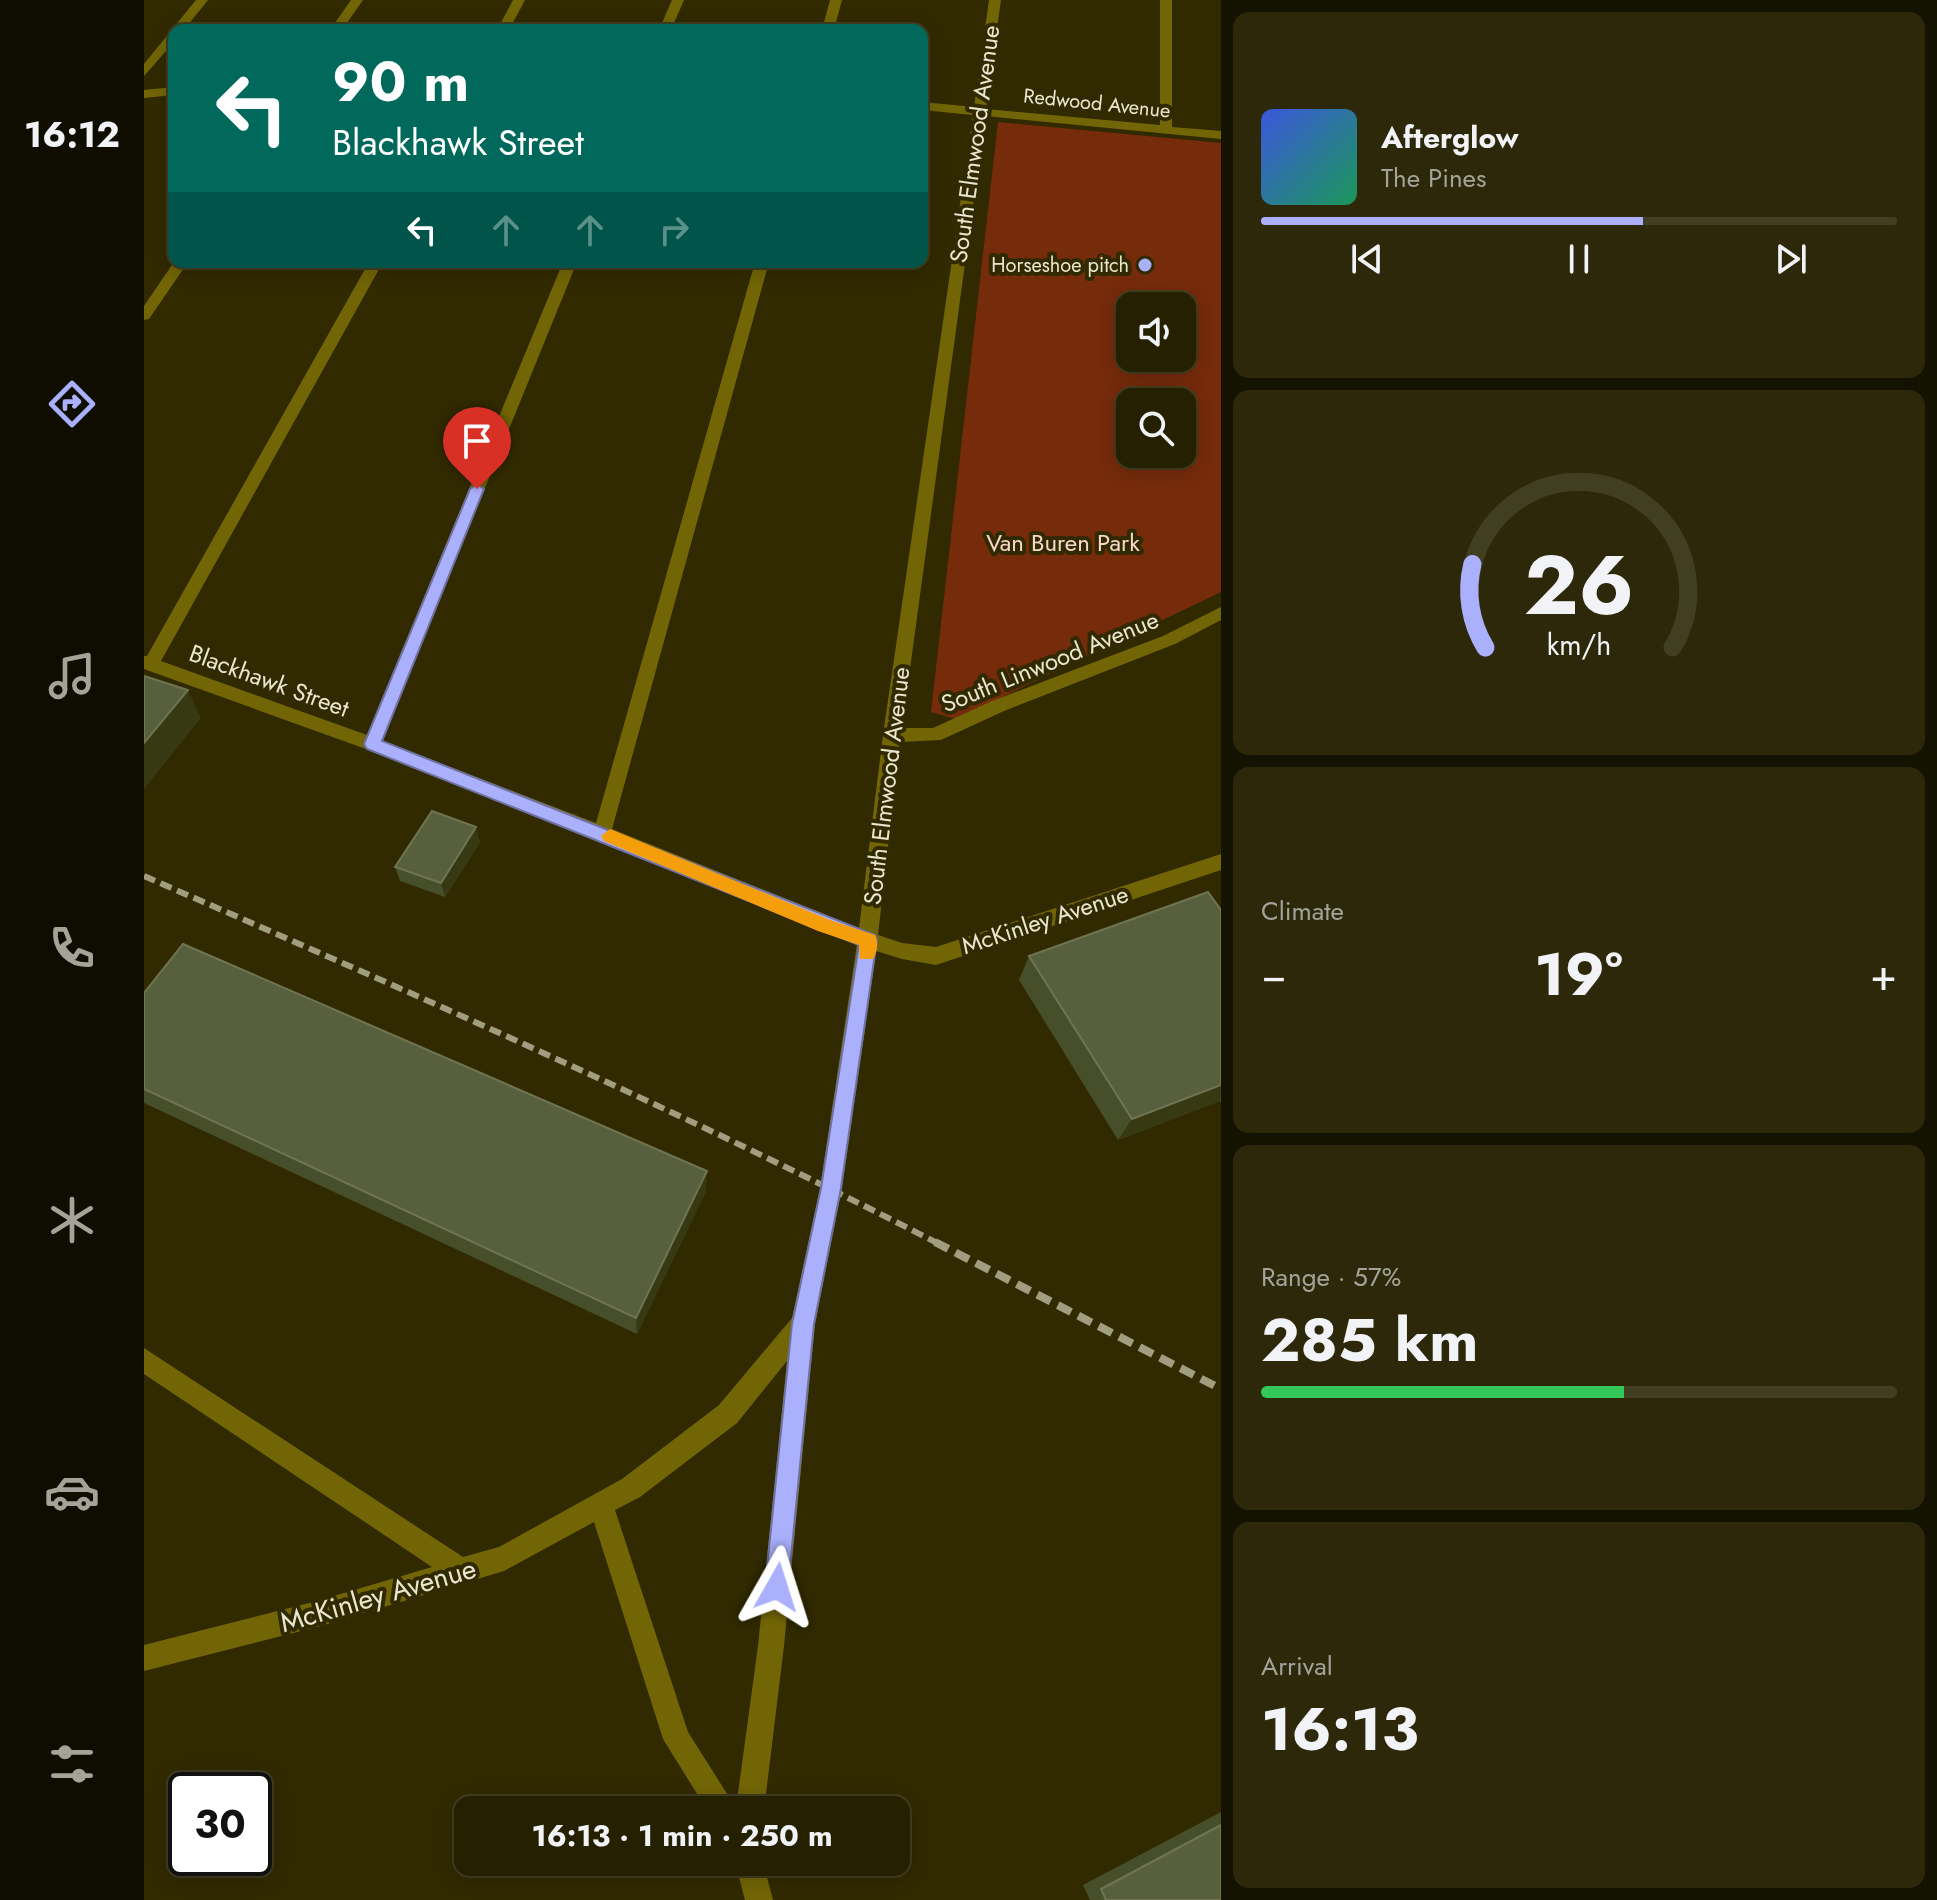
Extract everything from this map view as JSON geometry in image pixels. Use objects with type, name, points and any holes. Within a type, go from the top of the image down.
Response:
[{"type":"street","points":[[183,24],[202,0]]},
{"type":"street","points":[[340,24],[357,0]]},
{"type":"street","points":[[506,24],[519,0]]},
{"type":"street","points":[[668,24],[678,0]]},
{"type":"street","points":[[830,24],[836,0]]},
{"type":"street","name":"South Elmwood Avenue","points":[[752,1796],[771,1646],[803,1324],[831,1188],[868,940],[892,735],[995,0]]},
{"type":"street","points":[[1166,0],[1166,130]]},
{"type":"street","points":[[144,72],[168,42]]},
{"type":"street","points":[[144,94],[168,92]]},
{"type":"street","name":"Redwood Avenue","points":[[928,107],[1221,135]]},
{"type":"street","points":[[144,316],[177,268]]},
{"type":"street","points":[[147,663],[373,268]]},
{"type":"street","points":[[372,744],[568,268]]},
{"type":"street","points":[[602,833],[760,268]]},
{"type":"street","name":"South Linwood Avenue","points":[[892,735],[935,735],[998,706],[1169,640],[1221,613]]},
{"type":"street","name":"Blackhawk Street","points":[[147,663],[372,744],[868,940]]},
{"type":"street","name":"McKinley Avenue","points":[[868,940],[902,951],[936,956],[1221,862]]},
{"type":"street","name":"McKinley Avenue","points":[[144,1658],[317,1614],[504,1558],[631,1488],[728,1414],[803,1324]]},
{"type":"street","points":[[144,1360],[461,1571]]},
{"type":"street","points":[[601,1505],[677,1739],[714,1796]]},
{"type":"street","points":[[753,1876],[759,1900]]},
{"type":"green space","name":"Van Buren Park","points":[[998,122],[1221,143],[1221,592],[956,719],[931,712]]},
{"type":"building","points":[[144,676],[188,690],[144,743]]},
{"type":"building","points":[[432,811],[476,827],[441,883],[395,867]]},
{"type":"building","points":[[1208,892],[1221,910],[1221,1085],[1132,1119],[1029,956]]},
{"type":"building","points":[[183,944],[707,1171],[636,1318],[144,1089],[144,993]]},
{"type":"building","points":[[1221,1825],[1221,1900],[1106,1900],[1101,1889]]},
{"type":"railway","points":[[144,876],[644,1100],[935,1242]]},
{"type":"railway","points":[[935,1242],[939,1244]]},
{"type":"railway","points":[[935,1242],[1221,1389]]},
{"type":"slow traffic","points":[[610,836],[824,925],[868,940],[866,954]]},
{"type":"place","name":"Horseshoe pitch","points":[[1145,265]]},
{"type":"route","points":[[477,489],[372,744],[868,940],[831,1188],[803,1324],[777,1587]]}]
